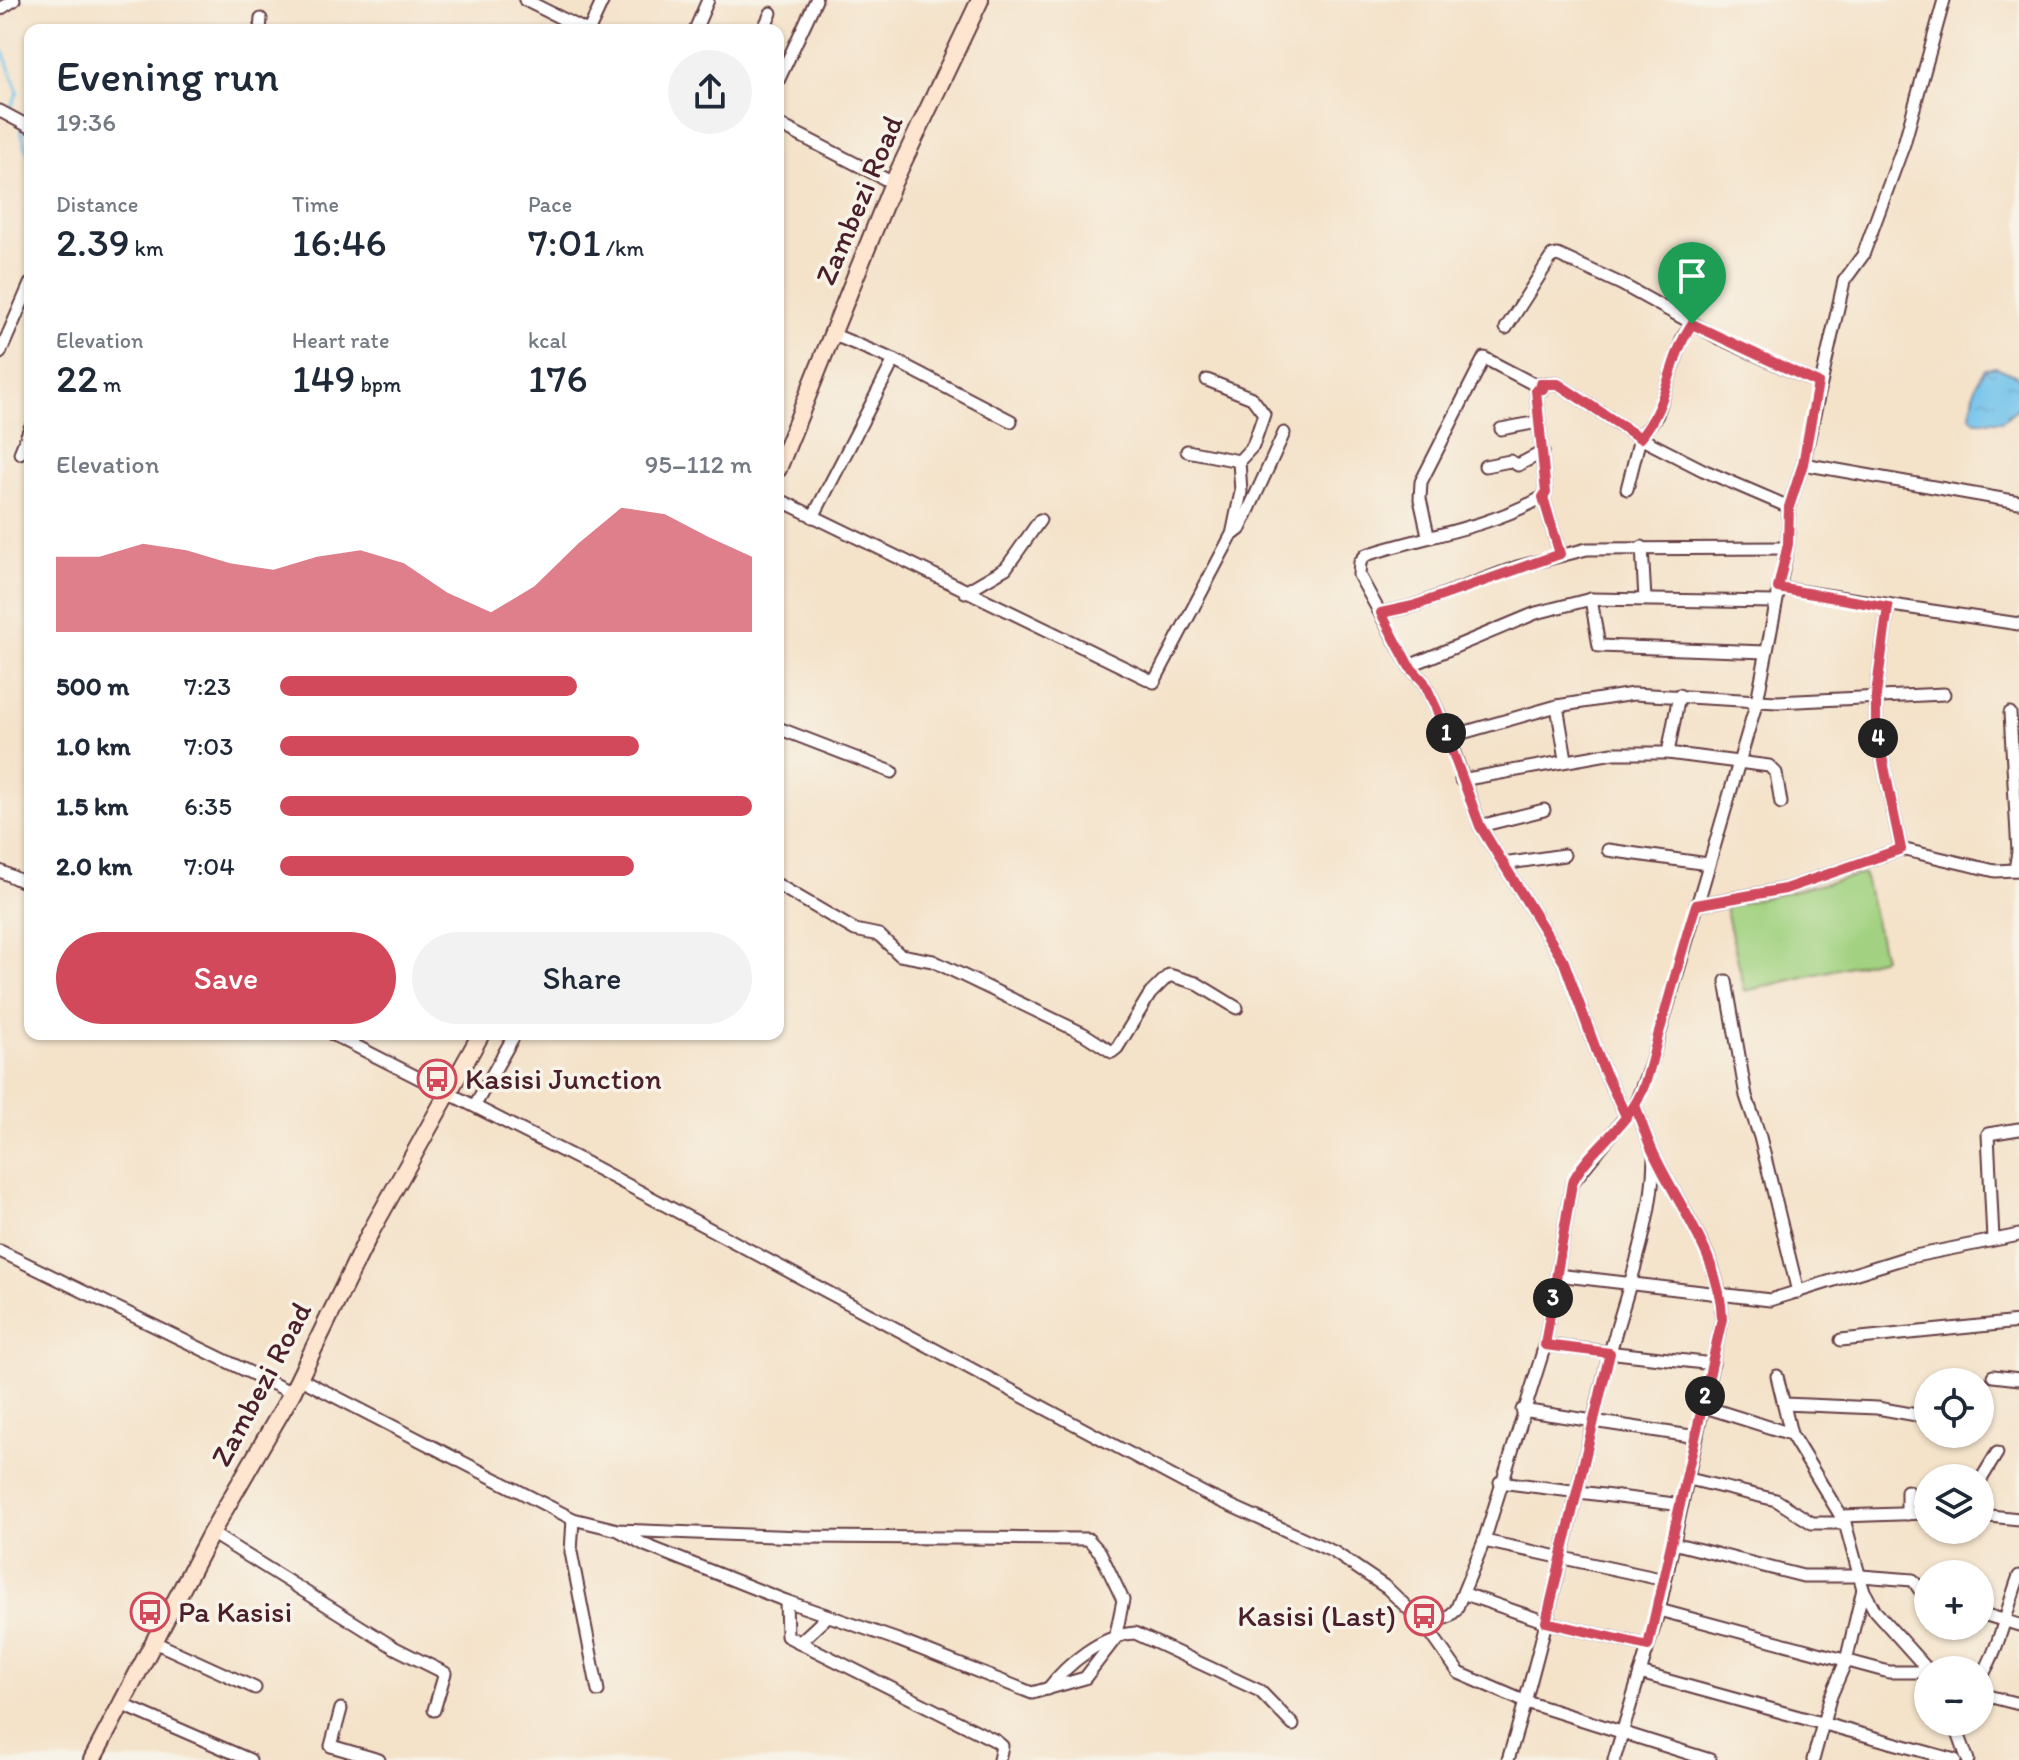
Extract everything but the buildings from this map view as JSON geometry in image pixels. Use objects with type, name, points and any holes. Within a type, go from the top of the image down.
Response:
[{"type":"main road","name":"Zambezi Road","points":[[784,454],[893,183],[980,0]]},
{"type":"main road","name":"Zambezi Road","points":[[92,1760],[211,1533],[292,1393],[370,1233],[478,1040]]},
{"type":"street","points":[[0,9],[14,0]]},
{"type":"street","points":[[525,0],[575,24]]},
{"type":"street","points":[[590,24],[603,0]]},
{"type":"street","points":[[698,24],[708,0]]},
{"type":"street","points":[[784,68],[816,0]]},
{"type":"street","points":[[1425,1625],[1452,1614],[1465,1594],[1484,1541],[1522,1410],[1545,1345],[1572,1183],[1635,1105],[1650,1066],[1757,701],[1786,548],[1789,507],[1803,464],[1818,383],[1844,281],[1863,255],[1904,144],[1944,0]]},
{"type":"street","points":[[766,24],[771,13]]},
{"type":"street","points":[[0,111],[24,124]]},
{"type":"street","points":[[784,127],[893,183]]},
{"type":"street","points":[[1506,328],[1552,256],[1558,255],[1621,284],[1692,324],[1818,383]]},
{"type":"street","points":[[0,353],[24,298]]},
{"type":"street","points":[[1627,489],[1640,438],[1657,415],[1683,337],[1692,324]]},
{"type":"street","points":[[832,334],[894,360],[1011,421]]},
{"type":"street","points":[[1428,535],[1420,499],[1421,482],[1484,358],[1543,389]]},
{"type":"street","points":[[813,517],[894,360]]},
{"type":"street","points":[[784,502],[1154,682],[1231,536],[1241,492],[1239,461],[1257,435],[1264,414],[1262,407],[1238,390],[1207,380]]},
{"type":"street","points":[[1543,389],[1540,384],[1546,381],[1558,384],[1640,438],[1703,470],[1789,507]]},
{"type":"street","points":[[1543,389],[1536,390],[1546,493],[1543,497],[1446,535],[1428,535],[1366,555],[1360,562],[1359,575],[1409,666],[1424,682],[1448,737],[1480,826],[1564,962],[1602,1066],[1626,1116]]},
{"type":"street","points":[[1501,429],[1538,422]]},
{"type":"street","points":[[1231,536],[1240,529],[1284,433]]},
{"type":"street","points":[[20,453],[24,443]]},
{"type":"street","points":[[1187,451],[1239,461]]},
{"type":"street","points":[[1485,466],[1510,461],[1518,465],[1543,452]]},
{"type":"street","points":[[1803,464],[2019,502]]},
{"type":"street","points":[[1543,497],[1560,554]]},
{"type":"street","points":[[965,592],[1006,568],[1040,520]]},
{"type":"street","points":[[1381,613],[1413,606],[1560,554],[1642,547],[1698,551],[1786,548]]},
{"type":"street","points":[[1642,547],[1645,599]]},
{"type":"street","points":[[1778,588],[1888,607],[2019,624]]},
{"type":"street","points":[[1409,666],[1536,613],[1591,599],[1775,602]]},
{"type":"street","points":[[1591,599],[1599,646],[1766,652]]},
{"type":"street","points":[[1888,607],[1876,695],[1881,759],[1901,849]]},
{"type":"street","points":[[1448,737],[1557,706],[1633,694],[1757,701],[1944,694]]},
{"type":"street","points":[[1668,753],[1679,695]]},
{"type":"street","points":[[1557,706],[1566,759]]},
{"type":"street","points":[[1696,905],[1785,889],[1901,849],[1995,871],[2017,870],[2017,800],[2010,713]]},
{"type":"street","points":[[784,730],[892,772]]},
{"type":"street","points":[[1461,780],[1566,759],[1613,753],[1668,753],[1762,763],[1773,769],[1781,803]]},
{"type":"street","points":[[1480,826],[1544,810]]},
{"type":"street","points":[[1608,850],[1708,864]]},
{"type":"street","points":[[1503,864],[1564,855]]},
{"type":"street","points":[[0,871],[24,882]]},
{"type":"street","points":[[784,889],[855,930],[879,935],[900,955],[933,961],[1084,1034],[1105,1051],[1117,1048],[1150,994],[1169,975],[1196,983],[1237,1008]]},
{"type":"street","points":[[1726,981],[1746,1096],[1760,1137],[1798,1292]]},
{"type":"street","points":[[344,1040],[475,1105],[1209,1496],[1334,1552],[1387,1588],[1425,1625],[1455,1671],[1526,1702],[1710,1760]]},
{"type":"street","points":[[475,1105],[512,1040]]},
{"type":"street","points":[[1614,1760],[1659,1610],[1722,1319],[1722,1297],[1702,1245],[1654,1153],[1635,1105]]},
{"type":"street","points":[[1993,1239],[1988,1134],[2019,1129]]},
{"type":"street","points":[[1508,1760],[1526,1702],[1579,1490],[1592,1424],[1653,1193],[1654,1153]]},
{"type":"street","points":[[1557,1275],[1629,1282],[1722,1297],[1770,1300],[1905,1258],[2019,1235]]},
{"type":"street","points":[[0,1251],[292,1393]]},
{"type":"street","points":[[1841,1340],[2019,1322]]},
{"type":"street","points":[[1545,1345],[1713,1364]]},
{"type":"street","points":[[1777,1376],[1791,1434],[1843,1520],[1863,1589],[1846,1661],[1821,1724],[1813,1760]]},
{"type":"street","points":[[1994,1376],[2019,1379]]},
{"type":"street","points":[[299,1378],[573,1519],[618,1530],[897,1539],[1088,1539],[1100,1552],[1123,1600],[1115,1639],[1085,1678],[1032,1693],[898,1640],[786,1601],[645,1545],[618,1530]]},
{"type":"street","points":[[1784,1404],[1877,1408],[1914,1415]]},
{"type":"street","points":[[1702,1406],[1791,1434]]},
{"type":"street","points":[[1522,1410],[1592,1424],[1697,1437]]},
{"type":"street","points":[[1990,1464],[1997,1453]]},
{"type":"street","points":[[1689,1479],[1771,1499],[1812,1523],[1914,1514]]},
{"type":"street","points":[[1500,1482],[1682,1505]]},
{"type":"street","points":[[1907,1491],[1907,1514]]},
{"type":"street","points":[[1994,1516],[2019,1519]]},
{"type":"street","points":[[573,1519],[571,1552],[598,1691]]},
{"type":"street","points":[[211,1533],[289,1578],[395,1648],[445,1673],[434,1710]]},
{"type":"street","points":[[1484,1541],[1665,1580]]},
{"type":"street","points":[[1673,1543],[1803,1576],[1861,1576],[1914,1581]]},
{"type":"street","points":[[1994,1657],[2002,1620],[2019,1576]]},
{"type":"street","points":[[1863,1589],[1884,1623],[1914,1656]]},
{"type":"street","points":[[1465,1594],[1546,1622],[1648,1646]]},
{"type":"street","points":[[786,1601],[787,1636],[996,1741],[1002,1746],[999,1760]]},
{"type":"street","points":[[1659,1610],[1846,1661],[1892,1672],[1914,1671]]},
{"type":"street","points":[[800,1642],[828,1616]]},
{"type":"street","points":[[1994,1617],[2019,1625]]},
{"type":"street","points":[[1048,1689],[1079,1659],[1115,1639],[1135,1633],[1182,1652],[1260,1691],[1293,1725]]},
{"type":"street","points":[[154,1642],[255,1688]]},
{"type":"street","points":[[1640,1673],[1955,1760]]},
{"type":"street","points":[[1994,1698],[2019,1704]]},
{"type":"street","points":[[121,1704],[250,1760]]},
{"type":"street","points":[[341,1709],[331,1746],[379,1760]]},
{"type":"street","points":[[1959,1736],[1968,1760]]},
{"type":"green space","points":[[1864,874],[1884,958],[1745,991],[1725,907]]},
{"type":"water","points":[[1996,367],[2019,377],[2019,407],[2002,421],[1976,421],[1970,416],[1976,384],[1985,369]]},
{"type":"waterway","points":[[0,20],[0,42]]},
{"type":"waterway","points":[[0,43],[18,92],[8,113]]},
{"type":"waterway","points":[[20,127],[24,141]]},
{"type":"place","name":"Kasisi Junction","points":[[437,1079]]},
{"type":"place","name":"Pa Kasisi","points":[[150,1612]]},
{"type":"place","name":"Kasisi (Last)","points":[[1424,1616]]},
{"type":"route","points":[[1692,324],[1683,337],[1653,424],[1640,438],[1552,381],[1540,384],[1543,389],[1536,390],[1546,493],[1543,497],[1560,554],[1413,606],[1381,613],[1409,666],[1424,682],[1443,722],[1461,780],[1480,826],[1564,962],[1602,1066],[1626,1116],[1635,1105],[1654,1153],[1702,1245],[1722,1297],[1722,1319],[1689,1479],[1648,1646],[1546,1622],[1610,1353],[1545,1345],[1572,1183],[1635,1105],[1650,1066],[1696,905],[1785,889],[1901,849],[1876,727],[1876,695],[1888,607],[1778,588],[1788,544],[1789,507],[1803,464],[1818,383],[1692,324]]}]
